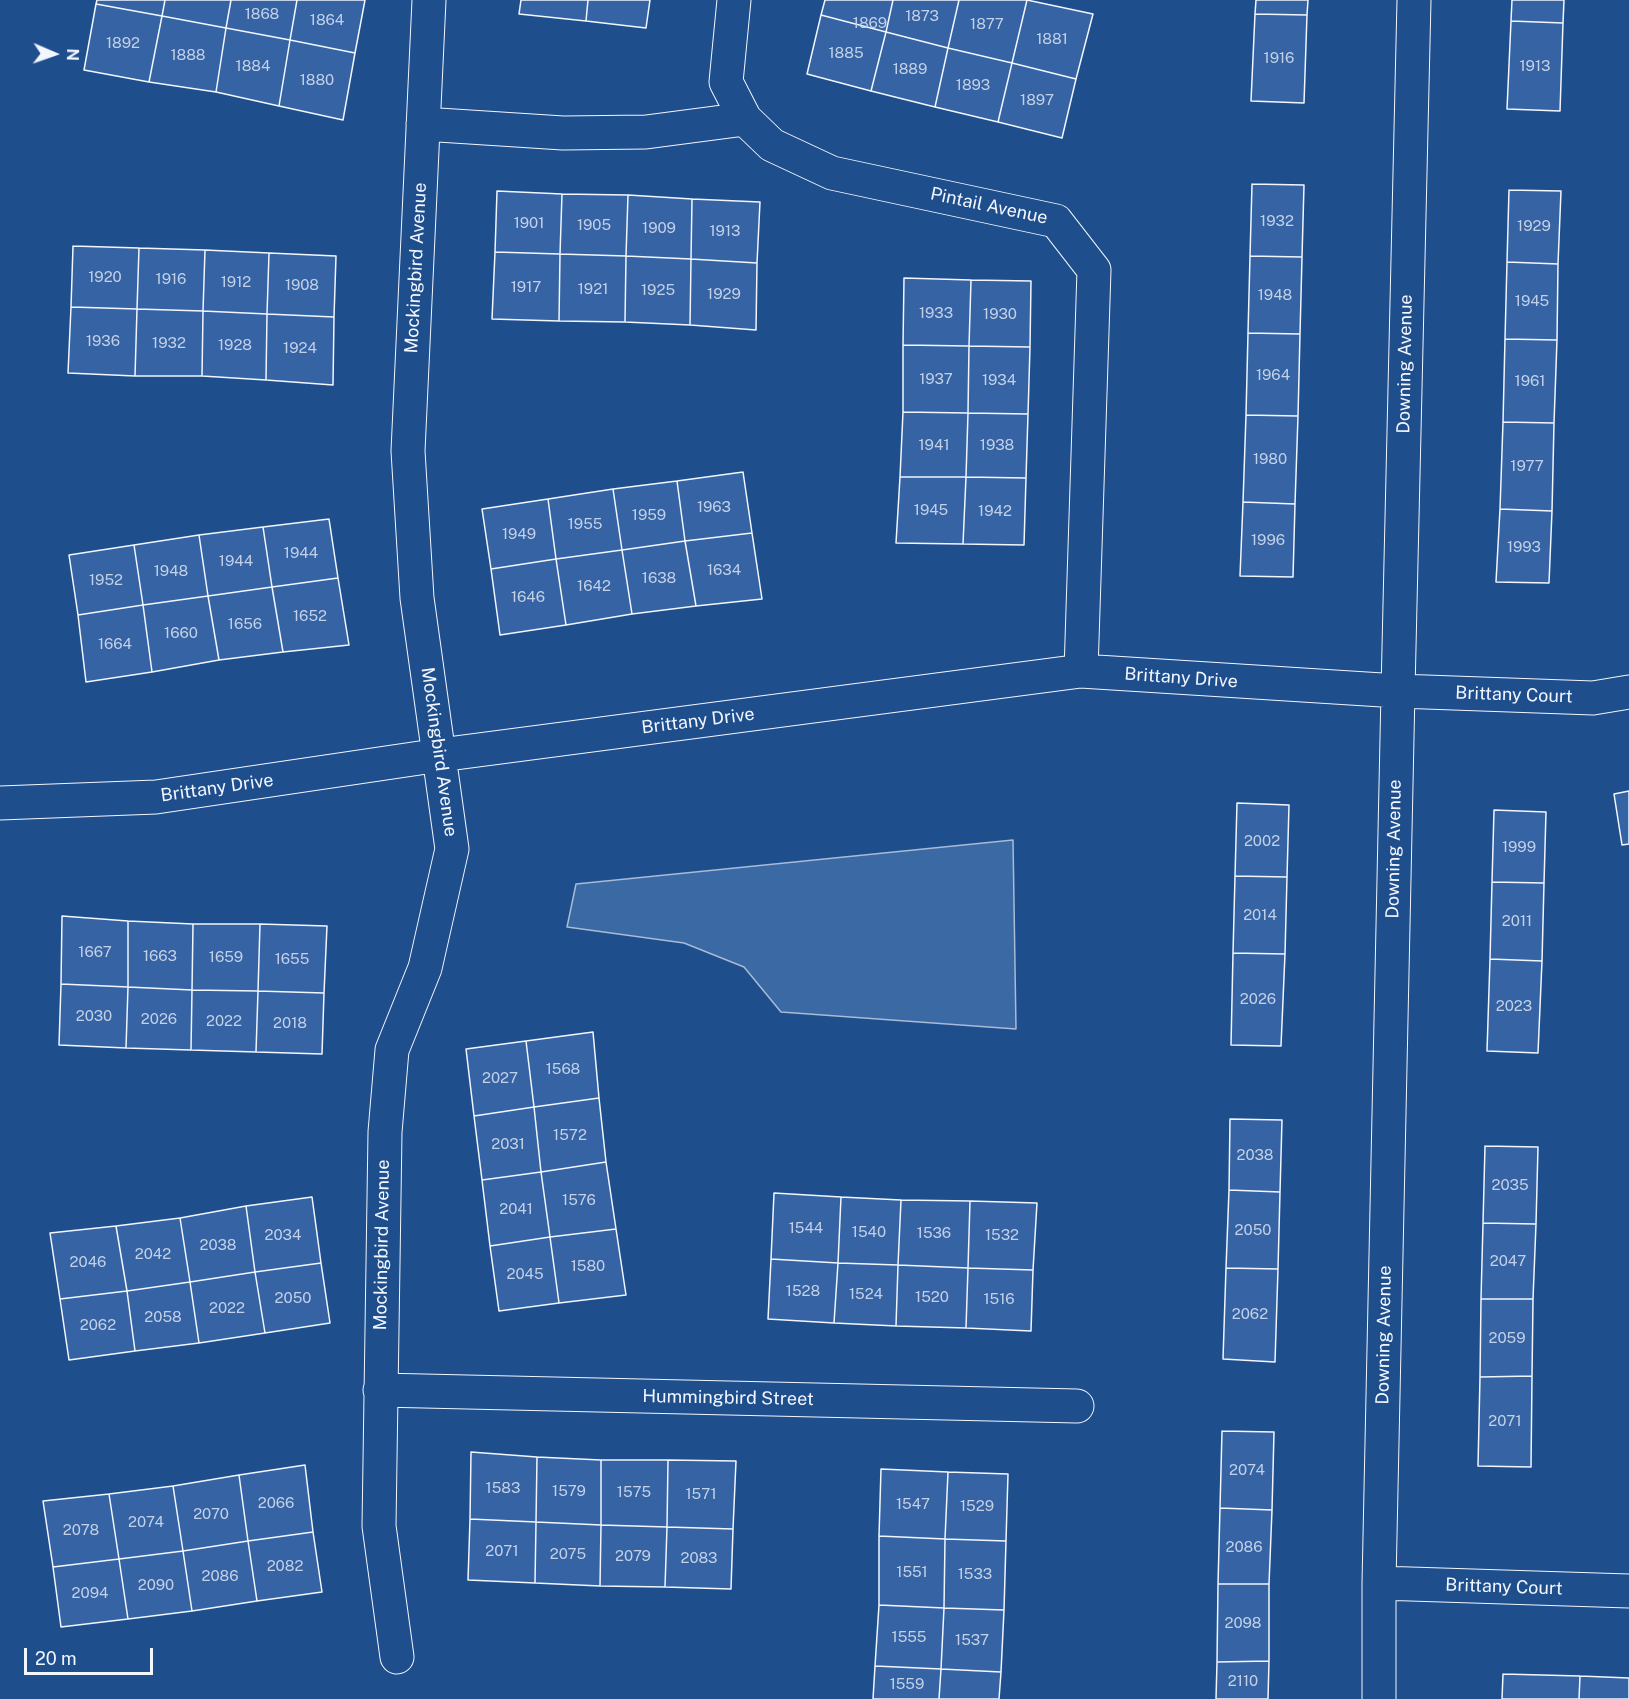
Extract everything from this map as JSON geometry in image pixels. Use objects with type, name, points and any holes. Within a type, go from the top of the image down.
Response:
[{"type":"street","name":"Mockingbird Avenue","points":[[397,1657],[379,1526],[384,1132],[392,1050],[425,968],[452,849],[417,598],[408,451],[429,0]]},
{"type":"street","name":"Pintail Avenue","points":[[734,0],[726,82],[745,119],[772,145],[832,173],[1056,220],[1094,270],[1082,671]]},
{"type":"street","name":"Downing Avenue","points":[[1379,1699],[1379,1583],[1414,0]]},
{"type":"street","points":[[423,124],[563,133],[646,132],[745,119]]},
{"type":"street","name":"Brittany Drive","points":[[0,803],[156,797],[440,755],[1082,671],[1398,691]]},
{"type":"street","name":"Brittany Court","points":[[1398,691],[1593,698],[1629,692]]},
{"type":"street","name":"Hummingbird Street","points":[[380,1390],[1077,1406]]},
{"type":"street","name":"Brittany Court","points":[[1379,1583],[1629,1591]]},
{"type":"water","points":[[1013,840],[1016,1029],[781,1012],[744,967],[684,943],[567,927],[576,884]]},
{"type":"building","points":[[97,0],[165,0],[162,16],[96,4]]},
{"type":"building","points":[[165,0],[231,0],[226,28],[162,16]]},
{"type":"building","points":[[231,0],[297,0],[290,40],[226,28]]},
{"type":"building","points":[[297,0],[365,0],[355,53],[290,40]]},
{"type":"building","points":[[521,0],[588,0],[586,21],[519,14]]},
{"type":"building","points":[[588,0],[650,0],[646,28],[586,21]]},
{"type":"building","points":[[825,0],[893,0],[886,32],[821,15]]},
{"type":"building","points":[[893,0],[959,0],[948,48],[886,32]]},
{"type":"building","points":[[959,0],[1027,0],[1012,63],[948,48]]},
{"type":"building","points":[[1027,0],[1093,14],[1076,79],[1012,63]]},
{"type":"building","points":[[1256,0],[1308,0],[1307,15],[1255,14]]},
{"type":"building","points":[[1512,0],[1564,0],[1563,23],[1511,21]]},
{"type":"building","points":[[96,4],[162,16],[149,82],[84,70]]},
{"type":"building","points":[[1255,14],[1307,15],[1304,103],[1251,101]]},
{"type":"building","points":[[821,15],[886,32],[871,91],[807,74]]},
{"type":"building","points":[[162,16],[226,28],[216,92],[149,82]]},
{"type":"building","points":[[1511,21],[1563,23],[1560,111],[1507,109]]},
{"type":"building","points":[[226,28],[290,40],[279,106],[216,92]]},
{"type":"building","points":[[886,32],[948,48],[935,107],[871,91]]},
{"type":"building","points":[[290,40],[355,53],[343,120],[279,106]]},
{"type":"building","points":[[948,48],[1012,63],[998,122],[935,107]]},
{"type":"building","points":[[1012,63],[1076,79],[1062,138],[998,122]]},
{"type":"building","points":[[1252,184],[1304,185],[1302,257],[1250,256]]},
{"type":"building","points":[[1509,190],[1561,191],[1558,264],[1507,262]]},
{"type":"building","points":[[497,191],[562,194],[560,254],[495,252]]},
{"type":"building","points":[[562,194],[628,195],[626,256],[560,254]]},
{"type":"building","points":[[628,195],[692,199],[691,259],[626,256]]},
{"type":"building","points":[[692,199],[760,202],[757,263],[691,259]]},
{"type":"building","points":[[73,246],[139,248],[137,309],[71,307]]},
{"type":"building","points":[[139,248],[205,250],[203,311],[137,309]]},
{"type":"building","points":[[205,250],[269,253],[267,314],[203,311]]},
{"type":"building","points":[[495,252],[560,254],[559,321],[492,319]]},
{"type":"building","points":[[269,253],[336,256],[334,317],[267,314]]},
{"type":"building","points":[[560,254],[626,256],[625,322],[559,321]]},
{"type":"building","points":[[626,256],[691,259],[690,325],[625,322]]},
{"type":"building","points":[[1250,256],[1302,257],[1300,334],[1248,333]]},
{"type":"building","points":[[691,259],[757,263],[756,330],[690,325]]},
{"type":"building","points":[[1507,262],[1558,264],[1557,340],[1505,339]]},
{"type":"building","points":[[904,278],[971,280],[969,346],[903,345]]},
{"type":"building","points":[[971,280],[1031,281],[1030,347],[969,346]]},
{"type":"building","points":[[71,307],[137,309],[135,376],[68,373]]},
{"type":"building","points":[[137,309],[203,311],[202,376],[135,376]]},
{"type":"building","points":[[203,311],[267,314],[266,380],[202,376]]},
{"type":"building","points":[[267,314],[334,317],[333,385],[266,380]]},
{"type":"building","points":[[1248,333],[1300,334],[1298,416],[1246,415]]},
{"type":"building","points":[[1505,339],[1557,340],[1554,423],[1503,422]]},
{"type":"building","points":[[903,345],[969,346],[968,413],[903,412]]},
{"type":"building","points":[[969,346],[1030,347],[1028,414],[968,413]]},
{"type":"building","points":[[903,412],[968,413],[966,477],[900,477]]},
{"type":"building","points":[[968,413],[1028,414],[1026,478],[966,477]]},
{"type":"building","points":[[1246,415],[1298,416],[1295,504],[1243,502]]},
{"type":"building","points":[[1503,422],[1554,423],[1552,511],[1500,509]]},
{"type":"building","points":[[743,472],[752,533],[685,541],[677,481]]},
{"type":"building","points":[[900,477],[966,477],[963,544],[896,543]]},
{"type":"building","points":[[966,477],[1026,478],[1024,545],[963,544]]},
{"type":"building","points":[[677,481],[685,541],[622,550],[613,489]]},
{"type":"building","points":[[613,489],[622,550],[556,559],[548,499]]},
{"type":"building","points":[[548,499],[556,559],[491,569],[482,509]]},
{"type":"building","points":[[1243,502],[1295,504],[1293,577],[1240,576]]},
{"type":"building","points":[[1500,509],[1552,511],[1549,583],[1496,582]]},
{"type":"building","points":[[329,519],[338,578],[272,587],[263,527]]},
{"type":"building","points":[[263,527],[272,587],[208,596],[199,535]]},
{"type":"building","points":[[752,533],[762,599],[696,606],[685,541]]},
{"type":"building","points":[[199,535],[208,596],[143,605],[134,545]]},
{"type":"building","points":[[685,541],[696,606],[632,614],[622,550]]},
{"type":"building","points":[[134,545],[143,605],[78,615],[69,555]]},
{"type":"building","points":[[622,550],[632,614],[566,625],[556,559]]},
{"type":"building","points":[[556,559],[566,625],[500,635],[491,569]]},
{"type":"building","points":[[338,578],[349,645],[283,652],[272,587]]},
{"type":"building","points":[[272,587],[283,652],[219,660],[208,596]]},
{"type":"building","points":[[208,596],[219,660],[152,672],[143,605]]},
{"type":"building","points":[[143,605],[152,672],[86,682],[78,615]]},
{"type":"building","points":[[1629,791],[1629,844],[1622,845],[1614,794]]},
{"type":"building","points":[[1237,803],[1289,805],[1287,877],[1235,876]]},
{"type":"building","points":[[1494,810],[1546,812],[1544,883],[1492,882]]},
{"type":"building","points":[[1235,876],[1287,877],[1285,954],[1233,953]]},
{"type":"building","points":[[1492,882],[1544,883],[1542,961],[1490,959]]},
{"type":"building","points":[[62,916],[128,921],[128,987],[61,984]]},
{"type":"building","points":[[128,921],[193,924],[192,990],[128,987]]},
{"type":"building","points":[[193,924],[260,924],[258,991],[192,990]]},
{"type":"building","points":[[260,924],[327,926],[324,993],[258,991]]},
{"type":"building","points":[[1233,953],[1285,954],[1281,1046],[1231,1045]]},
{"type":"building","points":[[1490,959],[1542,961],[1538,1053],[1487,1051]]},
{"type":"building","points":[[61,984],[128,987],[126,1048],[59,1045]]},
{"type":"building","points":[[128,987],[192,990],[191,1050],[126,1048]]},
{"type":"building","points":[[192,990],[258,991],[256,1052],[191,1050]]},
{"type":"building","points":[[258,991],[324,993],[322,1054],[256,1052]]},
{"type":"building","points":[[593,1032],[599,1098],[534,1107],[526,1041]]},
{"type":"building","points":[[526,1041],[534,1107],[474,1116],[466,1049]]},
{"type":"building","points":[[599,1098],[606,1162],[541,1172],[534,1107]]},
{"type":"building","points":[[534,1107],[541,1172],[482,1180],[474,1116]]},
{"type":"building","points":[[1230,1119],[1282,1120],[1280,1192],[1229,1190]]},
{"type":"building","points":[[1485,1146],[1538,1147],[1536,1224],[1483,1223]]},
{"type":"building","points":[[606,1162],[616,1229],[550,1237],[541,1172]]},
{"type":"building","points":[[541,1172],[550,1237],[490,1246],[482,1180]]},
{"type":"building","points":[[1229,1190],[1280,1192],[1278,1269],[1226,1268]]},
{"type":"building","points":[[774,1193],[841,1197],[838,1263],[771,1259]]},
{"type":"building","points":[[312,1197],[321,1263],[255,1272],[246,1206]]},
{"type":"building","points":[[841,1197],[901,1200],[898,1265],[838,1263]]},
{"type":"building","points":[[901,1200],[970,1201],[968,1268],[898,1265]]},
{"type":"building","points":[[970,1201],[1037,1203],[1033,1270],[968,1268]]},
{"type":"building","points":[[246,1206],[255,1272],[190,1282],[180,1218]]},
{"type":"building","points":[[180,1218],[190,1282],[127,1291],[116,1226]]},
{"type":"building","points":[[1483,1223],[1536,1224],[1533,1299],[1481,1299]]},
{"type":"building","points":[[116,1226],[127,1291],[60,1299],[50,1233]]},
{"type":"building","points":[[616,1229],[626,1295],[559,1303],[550,1237]]},
{"type":"building","points":[[550,1237],[559,1303],[499,1311],[490,1246]]},
{"type":"building","points":[[771,1259],[838,1263],[834,1323],[768,1319]]},
{"type":"building","points":[[321,1263],[330,1323],[265,1333],[255,1272]]},
{"type":"building","points":[[838,1263],[898,1265],[896,1326],[834,1323]]},
{"type":"building","points":[[898,1265],[968,1268],[966,1328],[896,1326]]},
{"type":"building","points":[[968,1268],[1033,1270],[1031,1331],[966,1328]]},
{"type":"building","points":[[1226,1268],[1278,1269],[1275,1362],[1223,1359]]},
{"type":"building","points":[[255,1272],[265,1333],[199,1343],[190,1282]]},
{"type":"building","points":[[190,1282],[199,1343],[135,1351],[127,1291]]},
{"type":"building","points":[[127,1291],[135,1351],[69,1360],[60,1299]]},
{"type":"building","points":[[1481,1299],[1533,1299],[1532,1376],[1480,1377]]},
{"type":"building","points":[[1532,1376],[1531,1467],[1478,1466],[1480,1377]]},
{"type":"building","points":[[1222,1431],[1274,1432],[1272,1510],[1220,1508]]},
{"type":"building","points":[[471,1452],[537,1457],[536,1522],[470,1519]]},
{"type":"building","points":[[537,1457],[601,1460],[601,1525],[536,1522]]},
{"type":"building","points":[[601,1460],[668,1460],[667,1527],[601,1525]]},
{"type":"building","points":[[668,1460],[736,1461],[733,1529],[667,1527]]},
{"type":"building","points":[[305,1465],[313,1532],[248,1541],[239,1475]]},
{"type":"building","points":[[881,1469],[948,1472],[945,1539],[879,1536]]},
{"type":"building","points":[[948,1472],[1008,1474],[1006,1541],[945,1539]]},
{"type":"building","points":[[239,1475],[248,1541],[183,1551],[173,1486]]},
{"type":"building","points":[[173,1486],[183,1551],[119,1559],[109,1494]]},
{"type":"building","points":[[109,1494],[119,1559],[53,1567],[43,1501]]},
{"type":"building","points":[[1220,1508],[1272,1510],[1269,1584],[1218,1584]]},
{"type":"building","points":[[470,1519],[536,1522],[535,1583],[468,1580]]},
{"type":"building","points":[[536,1522],[601,1525],[600,1586],[535,1583]]},
{"type":"building","points":[[601,1525],[667,1527],[665,1587],[600,1586]]},
{"type":"building","points":[[667,1527],[733,1529],[731,1589],[665,1587]]},
{"type":"building","points":[[313,1532],[322,1592],[257,1601],[248,1541]]},
{"type":"building","points":[[879,1536],[945,1539],[944,1608],[879,1605]]},
{"type":"building","points":[[945,1539],[1006,1541],[1004,1610],[944,1608]]},
{"type":"building","points":[[248,1541],[257,1601],[192,1611],[183,1551]]},
{"type":"building","points":[[183,1551],[192,1611],[128,1619],[119,1559]]},
{"type":"building","points":[[119,1559],[128,1619],[61,1627],[53,1567]]},
{"type":"building","points":[[1218,1584],[1269,1584],[1269,1661],[1217,1662]]},
{"type":"building","points":[[879,1605],[944,1608],[941,1669],[875,1666]]},
{"type":"building","points":[[944,1608],[1004,1610],[1001,1672],[941,1669]]},
{"type":"building","points":[[1269,1661],[1268,1699],[1216,1699],[1217,1662]]},
{"type":"building","points":[[875,1666],[941,1669],[939,1699],[873,1699]]},
{"type":"building","points":[[941,1669],[1001,1672],[999,1699],[939,1699]]},
{"type":"building","points":[[1503,1674],[1580,1676],[1579,1699],[1502,1699]]},
{"type":"building","points":[[1580,1676],[1629,1678],[1629,1699],[1579,1699]]}]
